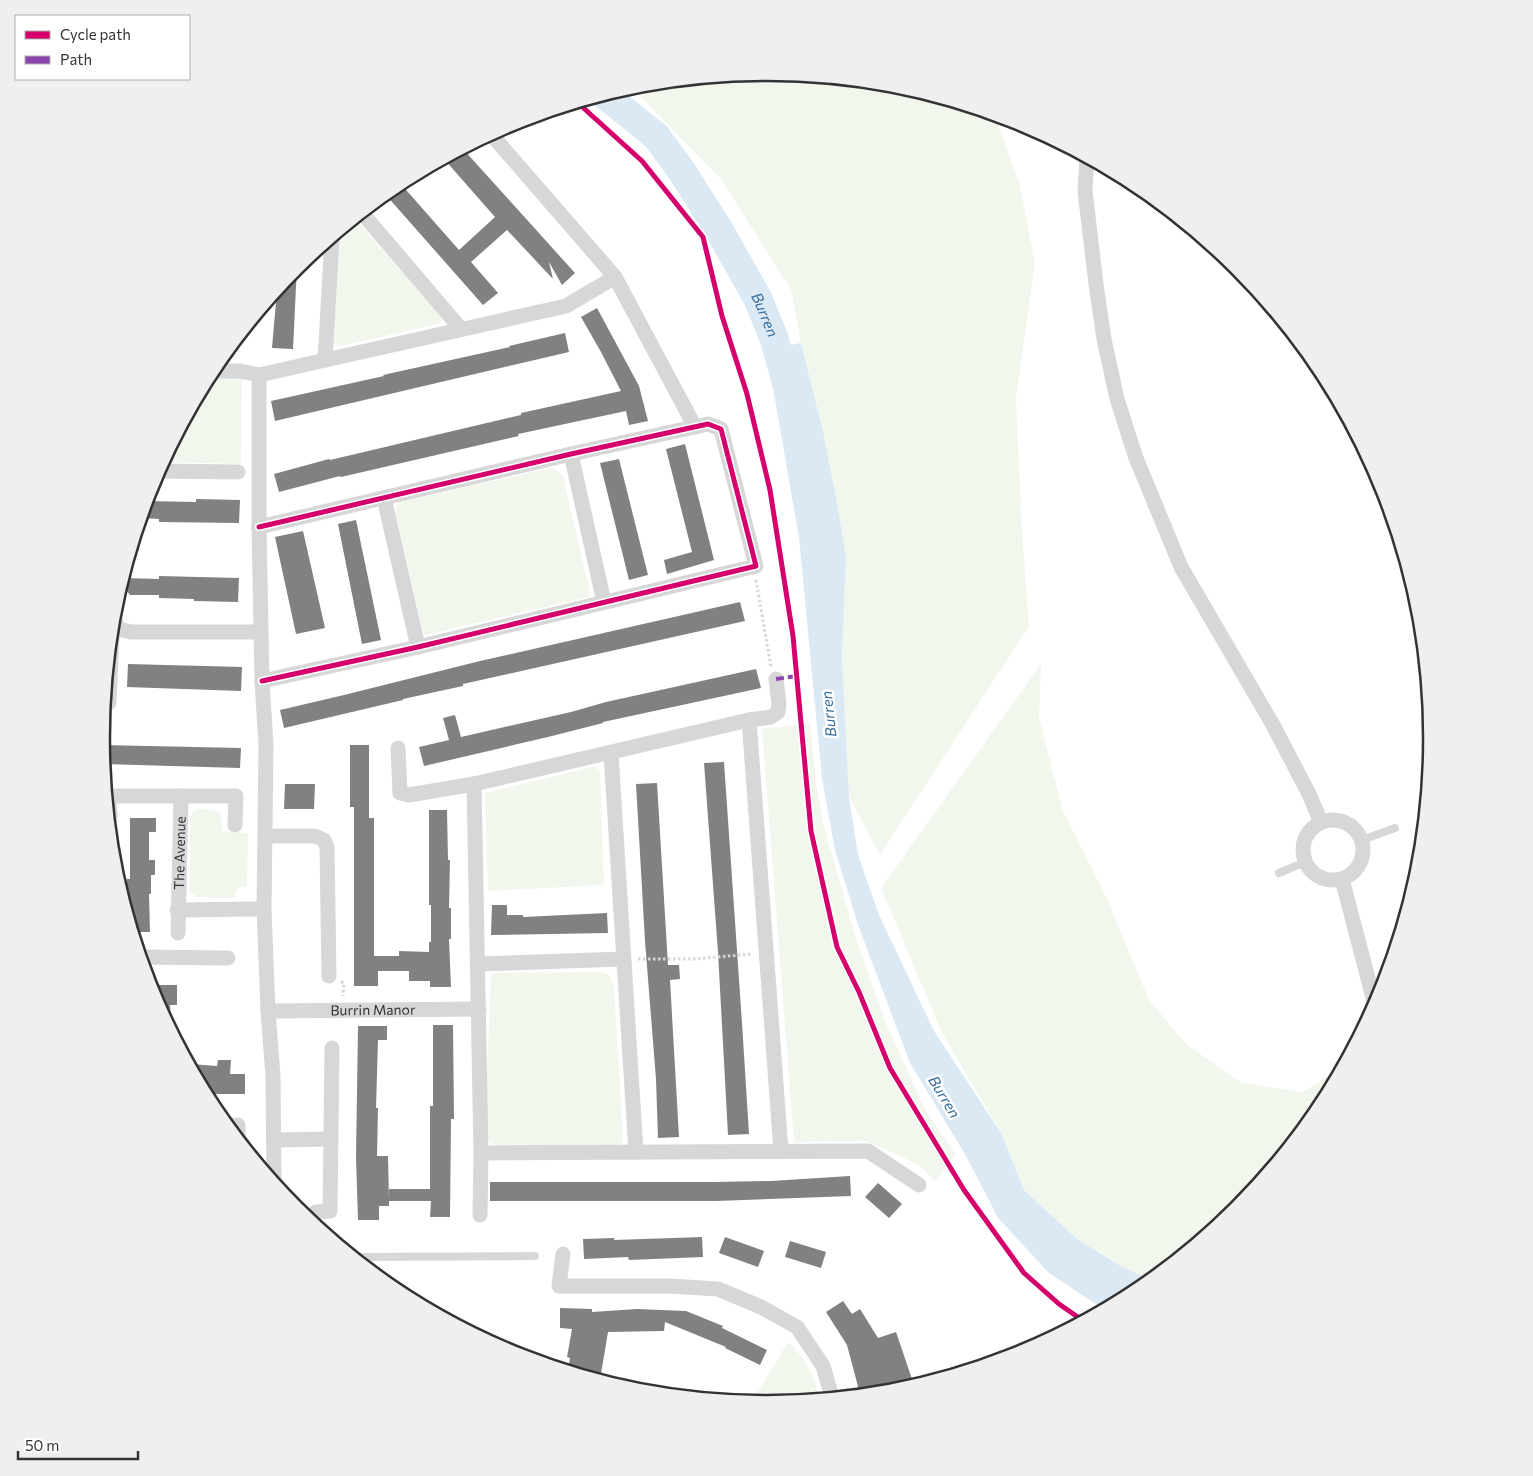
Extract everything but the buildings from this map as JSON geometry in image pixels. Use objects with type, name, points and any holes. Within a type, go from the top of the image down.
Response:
[{"type":"street","points":[[496,140],[615,277],[695,427]]},
{"type":"street","points":[[1086,164],[1086,190],[1104,340],[1117,399],[1136,458],[1181,567],[1274,726],[1310,794],[1322,822]]},
{"type":"street","points":[[366,218],[461,329]]},
{"type":"street","points":[[325,360],[332,245]]},
{"type":"street","points":[[221,371],[240,371],[259,375],[566,306],[615,277]]},
{"type":"street","points":[[259,375],[259,527],[262,681],[266,745],[264,909],[273,1076],[274,1172]]},
{"type":"street","points":[[259,527],[708,424],[721,429],[756,566],[418,647],[262,681]]},
{"type":"street","points":[[571,454],[604,602]]},
{"type":"street","points":[[167,471],[238,472]]},
{"type":"street","points":[[384,498],[418,647]]},
{"type":"street","points":[[119,625],[131,632],[261,632]]},
{"type":"street","points":[[398,748],[400,793],[409,795],[474,784],[749,720],[771,717],[778,712],[776,679]]},
{"type":"street","points":[[749,720],[780,1151]]},
{"type":"street","points":[[610,753],[636,1152]]},
{"type":"street","points":[[474,784],[479,1009],[480,1215]]},
{"type":"street","name":"The Avenue","points":[[112,796],[236,796],[235,825]]},
{"type":"street","name":"The Avenue","points":[[178,933],[177,910],[181,796]]},
{"type":"street","points":[[1331,820],[1341,821],[1350,825],[1357,831],[1362,840],[1364,849],[1362,859],[1358,868],[1351,875],[1333,881],[1325,879],[1310,869],[1305,862],[1303,853],[1304,843],[1308,835],[1322,822],[1331,820]]},
{"type":"street","points":[[266,836],[315,836],[324,840],[327,847],[329,976]]},
{"type":"street","points":[[1342,879],[1372,992]]},
{"type":"street","name":"The Avenue","points":[[177,910],[264,909]]},
{"type":"street","points":[[148,957],[228,958]]},
{"type":"street","points":[[478,964],[623,959]]},
{"type":"street","name":"Burrin Manor","points":[[268,1010],[479,1009]]},
{"type":"street","points":[[316,1212],[330,1211],[332,1048]]},
{"type":"street","points":[[275,1140],[330,1139]]},
{"type":"street","points":[[481,1153],[868,1150],[919,1184]]},
{"type":"street","points":[[563,1254],[558,1286],[670,1286],[718,1289],[761,1307],[797,1327],[823,1366],[830,1391]]},
{"type":"lane","points":[[1362,840],[1396,828]]},
{"type":"lane","points":[[1279,873],[1305,862]]},
{"type":"lane","points":[[363,1256],[535,1256]]},
{"type":"path","points":[[756,566],[756,579],[771,667],[776,679]]},
{"type":"path","points":[[623,959],[694,958],[766,953]]},
{"type":"shaded area","points":[[766,81],[852,87],[895,94],[978,116],[998,124],[1020,186],[1035,263],[1016,398],[1022,530],[1029,626],[880,855],[849,797],[842,657],[846,557],[823,431],[801,343],[791,290],[721,179],[638,94],[681,87]]},
{"type":"shaded area","points":[[359,223],[441,316],[441,322],[341,346],[334,344],[332,340],[339,239]]},
{"type":"shaded area","points":[[217,378],[242,378],[241,464],[171,462]]},
{"type":"shaded area","points":[[551,468],[556,469],[563,476],[590,594],[587,597],[426,635],[423,633],[396,515],[396,506],[400,502]]},
{"type":"shaded area","points":[[1041,664],[1039,718],[1063,811],[1108,901],[1149,1000],[1186,1044],[1242,1083],[1303,1092],[1329,1075],[1313,1103],[1288,1138],[1260,1171],[1200,1232],[1142,1276],[1119,1265],[1077,1239],[1024,1190],[1001,1133],[942,1033],[881,888]]},
{"type":"shaded area","points":[[810,723],[816,783],[823,823],[856,939],[887,1026],[926,1111],[956,1154],[935,1181],[920,1166],[865,1141],[794,1142],[762,729]]},
{"type":"shaded area","points":[[596,766],[600,771],[604,885],[488,891],[485,793]]},
{"type":"shaded area","points":[[200,808],[216,811],[221,814],[222,831],[248,833],[247,886],[238,888],[234,898],[197,897],[190,892],[190,819],[193,812]]},
{"type":"shaded area","points":[[602,972],[608,974],[614,986],[623,1141],[618,1147],[500,1147],[490,1142],[485,1133],[491,973]]},
{"type":"shaded area","points":[[788,1342],[800,1354],[808,1367],[815,1381],[818,1392],[756,1395]]},
{"type":"water","points":[[801,343],[823,431],[837,502],[846,557],[842,657],[849,797],[858,855],[879,915],[934,1031],[1001,1133],[1024,1190],[1077,1239],[1119,1265],[1142,1276],[1099,1305],[1049,1273],[998,1218],[965,1154],[910,1063],[858,925],[835,850],[822,778],[799,538],[771,376],[769,349]]},
{"type":"waterway","name":"Burren","points":[[612,100],[656,136],[681,170],[718,228],[758,299],[774,338],[787,384]]},
{"type":"marked path","points":[[776,679],[797,676]]},
{"type":"cycle path","points":[[583,108],[642,161],[703,237],[722,316],[747,394],[770,490],[793,636],[811,831],[837,947],[859,992],[890,1068],[964,1190],[1024,1273],[1059,1304],[1077,1316]]},
{"type":"cycle path","points":[[259,527],[708,424],[721,429],[756,566],[418,647],[262,681]]}]
